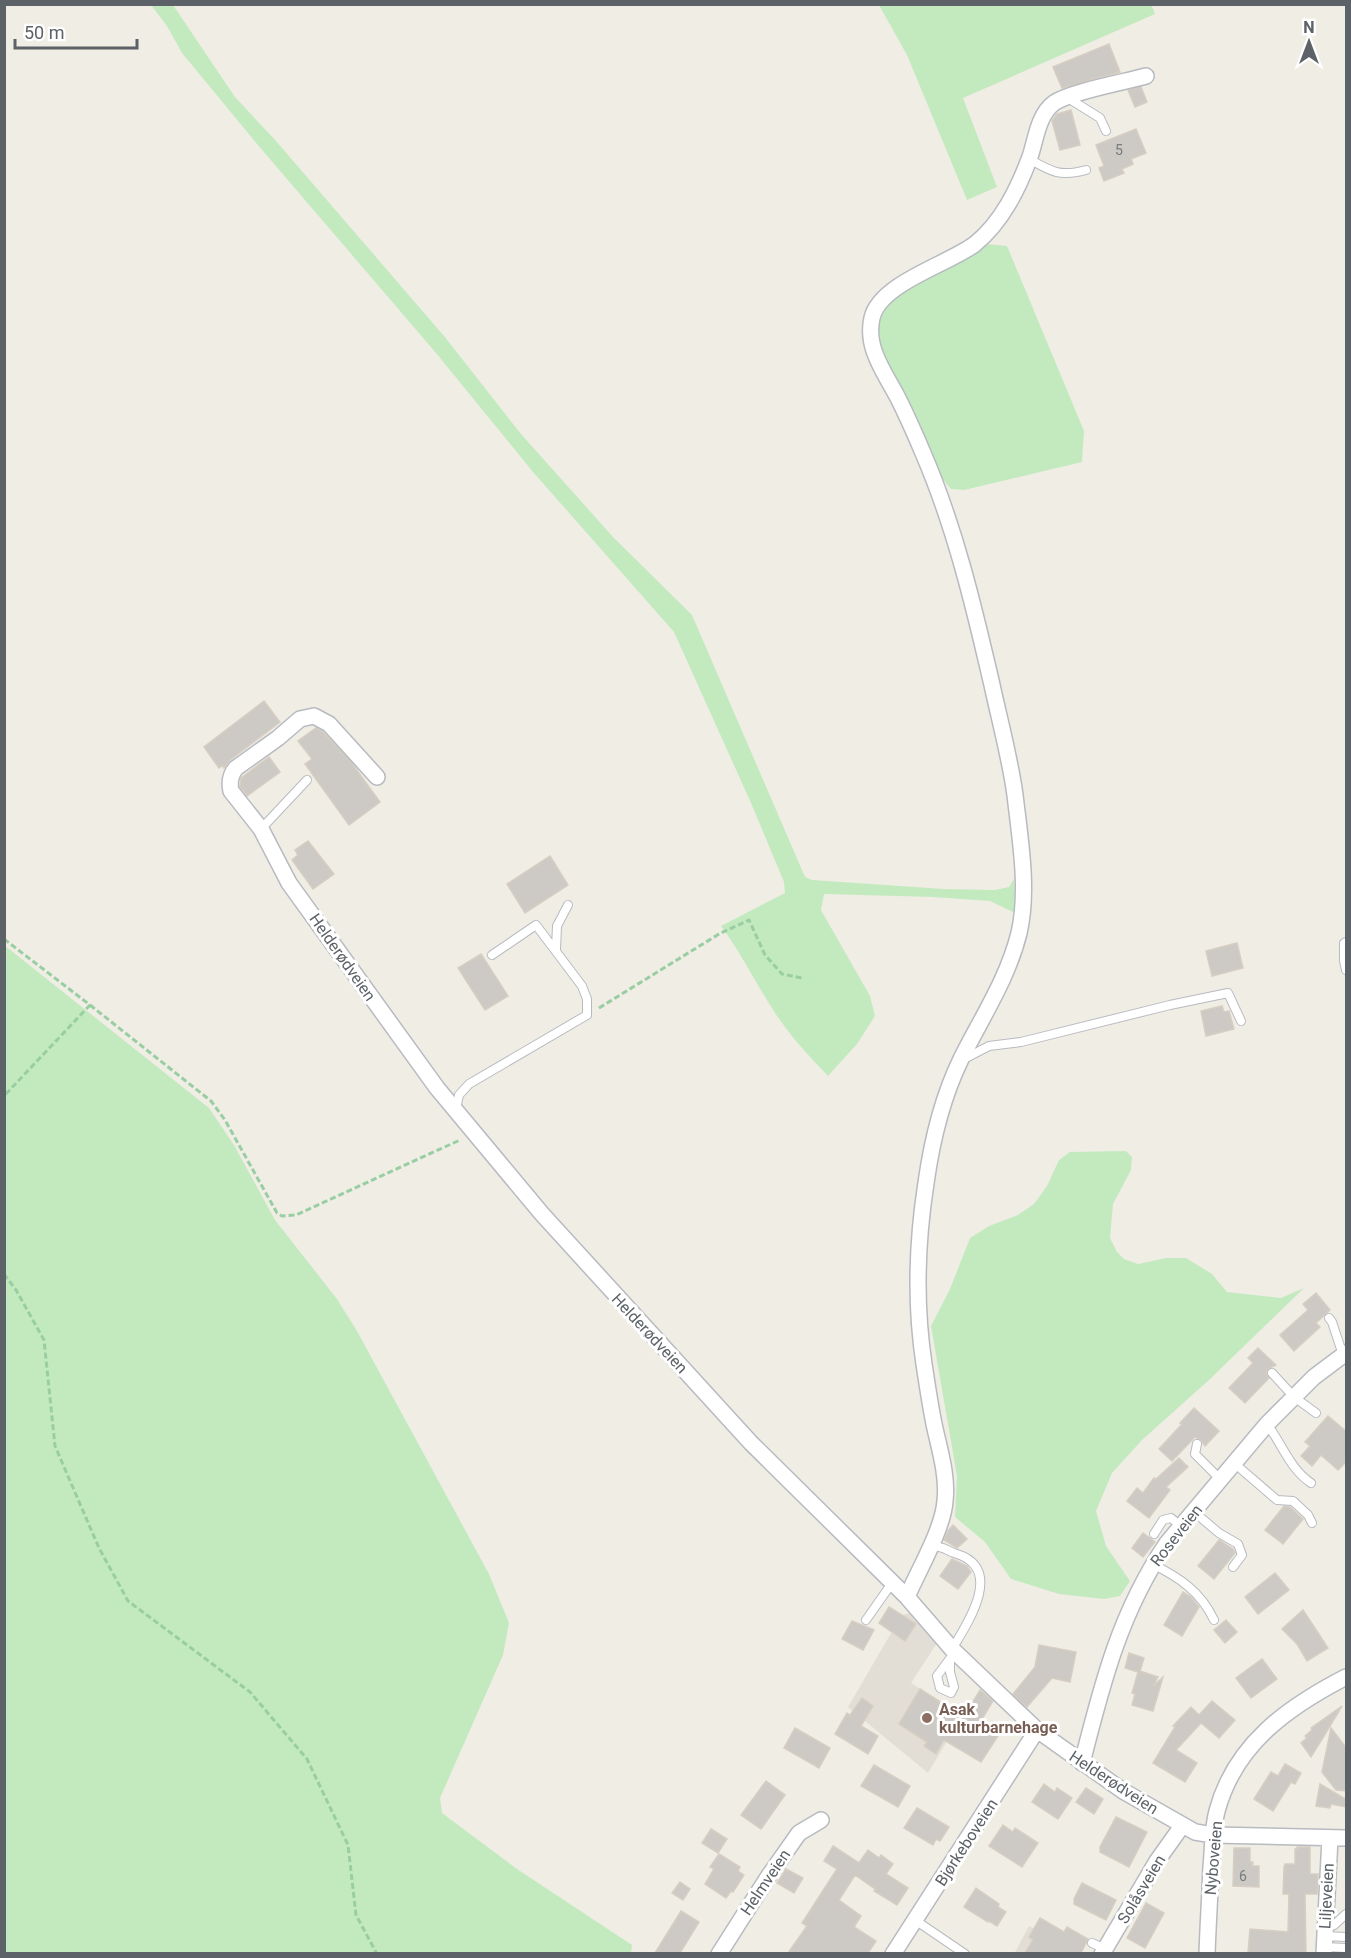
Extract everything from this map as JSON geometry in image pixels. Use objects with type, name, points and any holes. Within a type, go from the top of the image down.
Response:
[{"type":"street","points":[[907,1597],[943,1514],[946,1498],[943,1465],[923,1358],[918,1298],[925,1188],[932,1148],[945,1098],[960,1061],[1001,984],[1019,933],[1023,893],[1014,791],[983,646],[947,513],[912,426],[874,352],[870,338],[870,323],[874,310],[885,297],[903,284],[973,245],[1000,218],[1029,159],[1043,116],[1054,104],[1067,97],[1146,76]]},
{"type":"street","name":"Helderødveien","points":[[377,777],[329,724],[314,716],[300,719],[236,768],[232,773],[231,791],[261,829],[289,883],[455,1111],[557,1231],[752,1443],[907,1597],[952,1654],[1037,1730],[1123,1791],[1195,1832],[1213,1835],[1347,1838]]},
{"type":"street","name":"Roseveien","points":[[1082,1763],[1108,1662],[1122,1625],[1152,1564],[1193,1511],[1267,1424],[1314,1377],[1345,1354]]},
{"type":"street","name":"Nyboveien","points":[[1207,1953],[1213,1835],[1217,1811],[1226,1788],[1242,1758],[1275,1721],[1317,1692],[1347,1677]]},
{"type":"street","name":"Bjørkeboveien","points":[[893,1953],[1037,1730]]},
{"type":"street","name":"Helmveien","points":[[719,1953],[768,1876],[799,1833],[822,1820]]},
{"type":"street","name":"Solåsveien","points":[[1099,1948],[1182,1826]]},
{"type":"street","name":"Liljeveien","points":[[1324,1941],[1330,1838]]},
{"type":"lane","points":[[1067,97],[1101,118],[1106,130]]},
{"type":"lane","points":[[1029,159],[1051,172],[1069,174],[1086,170]]},
{"type":"lane","points":[[261,829],[307,780]]},
{"type":"lane","points":[[556,949],[557,926],[568,905]]},
{"type":"lane","points":[[455,1111],[459,1095],[469,1084],[587,1015],[587,999],[582,986],[536,925],[492,955]]},
{"type":"lane","points":[[1347,942],[1344,943],[1344,961],[1347,970]]},
{"type":"lane","points":[[960,1061],[989,1046],[1021,1041],[1228,993],[1240,1021]]},
{"type":"lane","points":[[1329,1318],[1345,1354]]},
{"type":"lane","points":[[1272,1373],[1294,1397],[1316,1413]]},
{"type":"lane","points":[[1267,1424],[1291,1463],[1304,1479],[1311,1483]]},
{"type":"lane","points":[[1197,1444],[1195,1454],[1220,1479]]},
{"type":"lane","points":[[1234,1463],[1277,1500],[1293,1502],[1308,1515],[1312,1523]]},
{"type":"lane","points":[[1193,1511],[1219,1533],[1238,1545],[1242,1555],[1233,1567]]},
{"type":"lane","points":[[1154,1534],[1163,1520],[1171,1518],[1181,1526]]},
{"type":"lane","points":[[930,1546],[945,1547],[955,1554],[965,1556],[974,1562],[979,1573],[981,1583],[978,1598],[952,1654]]},
{"type":"lane","points":[[1152,1564],[1175,1575],[1191,1588],[1207,1605],[1214,1620]]},
{"type":"lane","points":[[866,1620],[892,1583]]},
{"type":"lane","points":[[1324,1941],[1334,1925],[1347,1914]]},
{"type":"lane","points":[[915,1920],[965,1953]]},
{"type":"lane","points":[[1324,1941],[1347,1937]]},
{"type":"lane","points":[[1324,1941],[1347,1948]]},
{"type":"path","points":[[587,1015],[719,934],[749,920],[765,955],[782,974],[802,978]]},
{"type":"path","points":[[4,939],[211,1101],[225,1120],[277,1213],[282,1216],[296,1215],[474,1134]]},
{"type":"path","points":[[4,1096],[90,1005]]},
{"type":"path","points":[[4,1274],[16,1290],[44,1340],[55,1446],[99,1548],[128,1601],[250,1692],[307,1759],[348,1845],[356,1915],[376,1953]]},
{"type":"shaded area","points":[[909,1613],[937,1643],[911,1683],[962,1716],[928,1773],[848,1707],[901,1616]]},
{"type":"shaded area","points":[[1029,1926],[1060,1944],[1055,1953],[1014,1954]]},
{"type":"green space","points":[[1151,4],[1155,14],[963,98],[997,187],[967,200],[907,55],[879,5]]},
{"type":"green space","points":[[151,5],[173,5],[235,97],[276,141],[444,336],[521,434],[613,537],[692,615],[805,877],[812,880],[995,890],[1009,887],[1014,879],[1015,913],[990,901],[824,894],[821,910],[870,996],[875,1016],[857,1044],[828,1076],[783,1024],[721,926],[785,893],[784,882],[674,632],[533,472],[436,353],[257,144],[182,53],[167,26]]},
{"type":"green space","points":[[986,244],[1007,246],[1084,431],[1082,462],[964,490],[951,489],[941,477],[916,415],[879,347],[878,333],[885,310],[903,292]]},
{"type":"green space","points":[[4,945],[209,1108],[234,1145],[275,1220],[337,1299],[357,1331],[489,1574],[509,1623],[503,1655],[440,1798],[442,1813],[517,1869],[632,1945],[631,1953],[5,1953]]},
{"type":"green space","points":[[1126,1151],[1132,1157],[1131,1170],[1113,1204],[1110,1238],[1117,1252],[1124,1259],[1138,1264],[1166,1258],[1186,1258],[1212,1274],[1227,1292],[1281,1298],[1304,1288],[1209,1380],[1142,1440],[1112,1473],[1096,1511],[1106,1546],[1130,1581],[1120,1596],[1104,1599],[1059,1594],[1011,1579],[985,1542],[955,1517],[957,1476],[931,1326],[950,1289],[970,1238],[989,1226],[1018,1215],[1034,1204],[1047,1186],[1059,1160],[1070,1152]]},
{"type":"building","points":[[1109,44],[1120,72],[1062,88],[1053,67]]},
{"type":"building","points":[[1141,87],[1147,102],[1135,107],[1128,90]]},
{"type":"building","points":[[1071,110],[1080,145],[1060,150],[1052,121],[1057,114]]},
{"type":"building","points":[[1136,129],[1146,153],[1131,159],[1133,164],[1122,169],[1124,173],[1104,181],[1099,168],[1104,166],[1096,145]]},
{"type":"building","points":[[264,701],[280,722],[230,760],[224,768],[223,765],[219,768],[204,747]]},
{"type":"building","points":[[316,728],[323,732],[351,762],[380,802],[349,825],[305,764],[312,759],[298,741]]},
{"type":"building","points":[[269,757],[280,772],[247,796],[240,787],[241,778]]},
{"type":"building","points":[[308,841],[334,874],[313,889],[292,860],[298,855],[295,850]]},
{"type":"building","points":[[550,856],[568,885],[525,913],[507,884]]},
{"type":"building","points":[[1237,943],[1243,968],[1212,976],[1206,951]]},
{"type":"building","points":[[481,954],[508,996],[485,1010],[458,968]]},
{"type":"building","points":[[1222,1006],[1224,1012],[1229,1011],[1234,1029],[1206,1036],[1201,1011]]},
{"type":"building","points":[[1316,1293],[1330,1310],[1316,1323],[1320,1327],[1294,1351],[1280,1335],[1308,1310],[1303,1304]]},
{"type":"building","points":[[1258,1348],[1276,1365],[1268,1369],[1266,1374],[1269,1378],[1245,1403],[1229,1388],[1253,1363],[1248,1358]]},
{"type":"building","points":[[1194,1408],[1219,1431],[1205,1446],[1195,1437],[1172,1461],[1159,1449]]},
{"type":"building","points":[[1328,1416],[1347,1432],[1347,1461],[1338,1470],[1321,1455],[1312,1466],[1301,1456],[1310,1446],[1305,1442]]},
{"type":"building","points":[[1179,1458],[1188,1467],[1166,1487],[1170,1490],[1149,1518],[1127,1501],[1137,1488],[1143,1493],[1154,1478],[1156,1479]]},
{"type":"building","points":[[1284,1506],[1290,1507],[1303,1519],[1283,1544],[1265,1530]]},
{"type":"building","points":[[953,1525],[967,1539],[957,1548],[944,1540]]},
{"type":"building","points":[[1143,1533],[1155,1542],[1143,1557],[1132,1548]]},
{"type":"building","points":[[1219,1540],[1233,1549],[1235,1553],[1214,1579],[1198,1566]]},
{"type":"building","points":[[952,1559],[967,1566],[971,1572],[958,1589],[940,1576]]},
{"type":"building","points":[[1275,1573],[1289,1590],[1258,1614],[1245,1597]]},
{"type":"building","points":[[1183,1592],[1191,1597],[1199,1607],[1182,1636],[1164,1625]]},
{"type":"building","points":[[889,1607],[916,1624],[905,1641],[879,1623]]},
{"type":"building","points":[[1303,1610],[1328,1648],[1307,1661],[1297,1644],[1282,1629]]},
{"type":"building","points":[[1226,1620],[1237,1632],[1225,1643],[1214,1630]]},
{"type":"building","points":[[852,1621],[874,1630],[863,1650],[842,1639]]},
{"type":"building","points":[[1039,1645],[1076,1652],[1070,1682],[1052,1678],[1027,1707],[1013,1694],[1035,1667]]},
{"type":"building","points":[[1129,1653],[1144,1658],[1140,1671],[1158,1677],[1153,1686],[1163,1677],[1153,1711],[1132,1705],[1135,1694],[1132,1693],[1138,1672],[1125,1668]]},
{"type":"building","points":[[1262,1659],[1277,1679],[1251,1698],[1236,1678]]},
{"type":"building","points":[[920,1689],[964,1717],[980,1690],[993,1701],[979,1724],[998,1736],[981,1762],[944,1740],[936,1754],[924,1746],[927,1742],[899,1724]]},
{"type":"building","points":[[862,1698],[873,1706],[861,1726],[878,1736],[868,1754],[835,1734],[847,1713],[850,1715]]},
{"type":"building","points":[[1212,1701],[1235,1720],[1219,1738],[1201,1723],[1176,1750],[1197,1763],[1185,1782],[1153,1763],[1175,1727],[1173,1726],[1191,1707],[1199,1715]]},
{"type":"building","points":[[1342,1706],[1311,1757],[1301,1743],[1307,1738],[1305,1736],[1312,1730],[1311,1728]]},
{"type":"building","points":[[795,1728],[830,1748],[819,1768],[784,1748]]},
{"type":"building","points":[[1331,1728],[1347,1749],[1347,1791],[1336,1790],[1322,1772]]},
{"type":"building","points":[[1285,1764],[1301,1773],[1295,1784],[1291,1782],[1273,1811],[1254,1799],[1271,1772],[1278,1776]]},
{"type":"building","points":[[874,1765],[910,1786],[898,1807],[861,1786]]},
{"type":"building","points":[[766,1781],[785,1795],[761,1829],[741,1815]]},
{"type":"building","points":[[1044,1784],[1055,1792],[1057,1788],[1072,1798],[1058,1819],[1032,1802]]},
{"type":"building","points":[[1320,1784],[1347,1800],[1347,1807],[1331,1804],[1330,1808],[1316,1806]]},
{"type":"building","points":[[1086,1788],[1103,1799],[1094,1814],[1076,1802]]},
{"type":"building","points":[[917,1808],[949,1827],[940,1841],[936,1839],[933,1845],[904,1828]]},
{"type":"building","points":[[1116,1817],[1147,1832],[1129,1867],[1100,1852],[1100,1847]]},
{"type":"building","points":[[1003,1825],[1013,1832],[1015,1828],[1038,1843],[1022,1867],[989,1846]]},
{"type":"building","points":[[711,1829],[727,1839],[718,1853],[702,1843]]},
{"type":"building","points":[[833,1846],[859,1863],[868,1850],[879,1858],[881,1855],[893,1864],[886,1874],[908,1888],[897,1905],[874,1891],[875,1889],[855,1875],[839,1900],[861,1916],[854,1927],[876,1941],[868,1953],[788,1953],[807,1926],[802,1923],[837,1869],[824,1861]]},
{"type":"building","points":[[1297,1847],[1310,1847],[1310,1874],[1318,1874],[1317,1894],[1305,1894],[1306,1953],[1248,1953],[1250,1929],[1288,1932],[1289,1894],[1283,1894],[1284,1867],[1285,1864],[1295,1864]]},
{"type":"building","points":[[1234,1848],[1250,1848],[1252,1866],[1259,1866],[1259,1887],[1233,1886]]},
{"type":"building","points":[[719,1854],[740,1867],[738,1871],[744,1875],[733,1892],[731,1891],[726,1898],[705,1884],[714,1869],[710,1867]]},
{"type":"building","points":[[786,1869],[803,1878],[794,1893],[777,1883]]},
{"type":"building","points":[[680,1882],[690,1889],[683,1900],[672,1893]]},
{"type":"building","points":[[1082,1883],[1116,1900],[1106,1920],[1074,1904]]},
{"type":"building","points":[[976,1888],[999,1904],[998,1907],[1006,1912],[997,1926],[964,1907]]},
{"type":"building","points":[[1146,1903],[1164,1913],[1145,1948],[1127,1938]]},
{"type":"building","points":[[681,1911],[699,1922],[680,1953],[655,1953]]},
{"type":"building","points":[[1040,1918],[1064,1932],[1067,1927],[1088,1939],[1081,1953],[1025,1953],[1033,1940],[1029,1937]]},
{"type":"place","name":"Asak kulturbarnehage","points":[[927,1718]]}]
